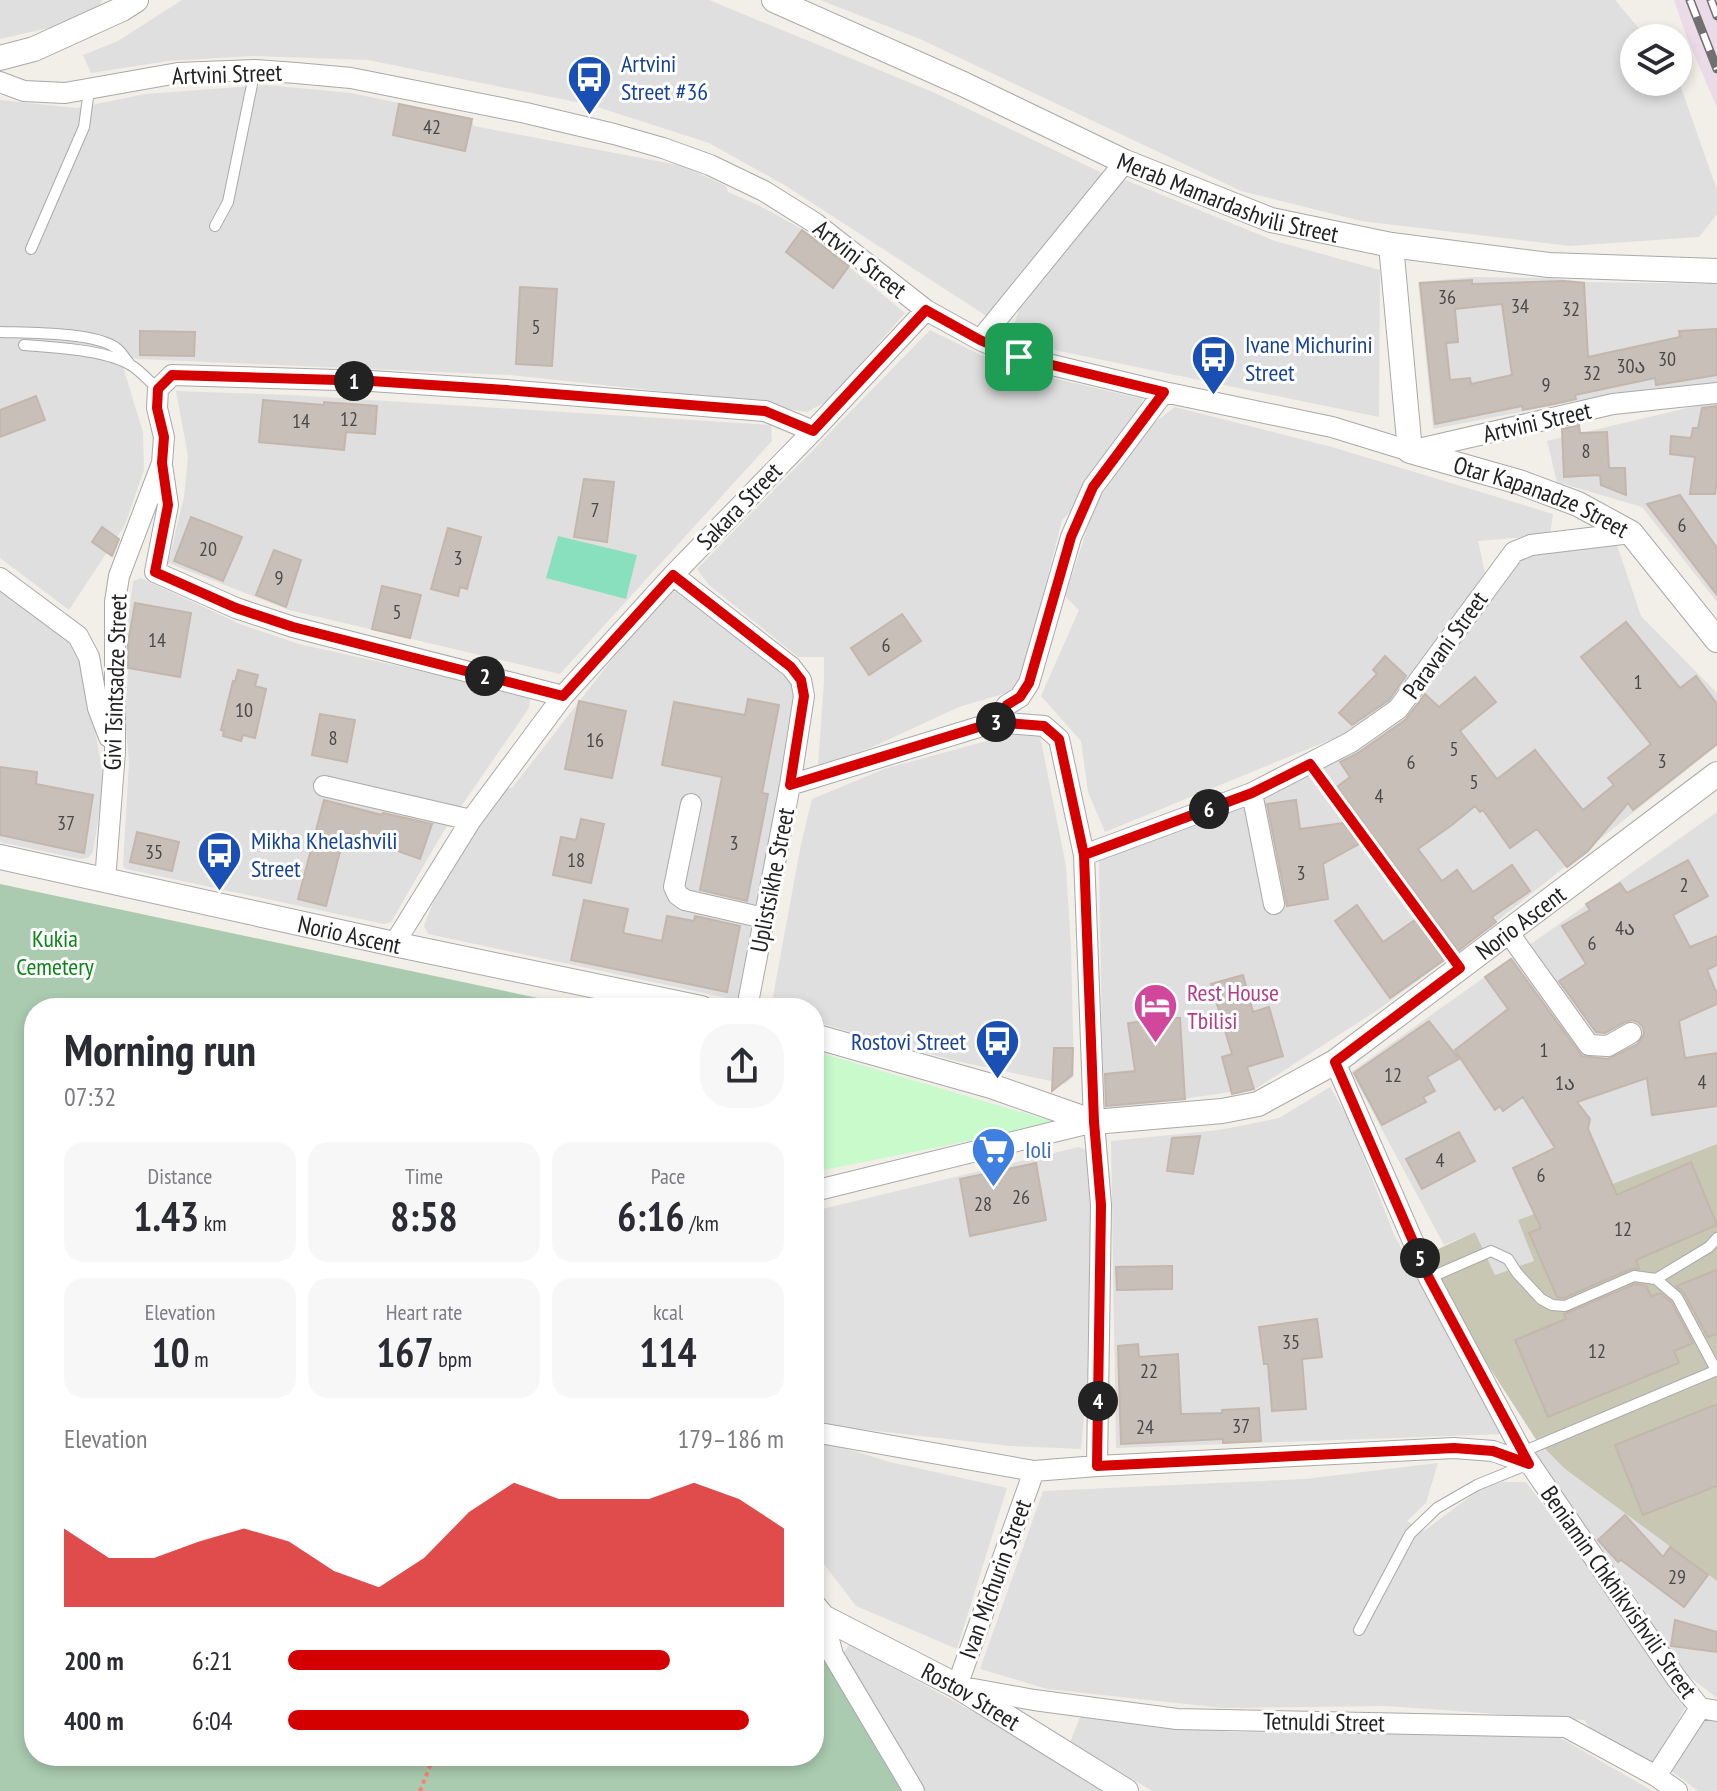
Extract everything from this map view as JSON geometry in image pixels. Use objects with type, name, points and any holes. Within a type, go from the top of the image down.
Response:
[{"type":"street","name":"Merab Mamardashvili Street","points":[[774,0],[963,84],[1125,162],[1271,220],[1391,245],[1549,265],[1717,271]]},
{"type":"street","points":[[0,58],[34,49],[128,3]]},
{"type":"street","name":"Artvini Street","points":[[0,82],[39,93],[89,90],[178,73],[255,70],[351,78],[614,134],[710,165],[764,191],[815,223],[926,310],[980,340],[1019,357],[1164,392],[1332,427],[1410,451],[1613,404],[1717,393]]},
{"type":"street","points":[[980,340],[1125,162]]},
{"type":"street","points":[[1391,245],[1410,451]]},
{"type":"street","name":"Sakara Street","points":[[394,944],[471,820],[563,696],[673,575],[926,310]]},
{"type":"street","points":[[158,389],[172,375],[371,381],[765,411],[813,431]]},
{"type":"street","name":"Givi Tsintsadze Street","points":[[105,881],[115,752],[115,602],[119,576],[162,463],[164,437],[157,408],[158,389]]},
{"type":"street","points":[[995,722],[1007,705],[1020,697],[1029,683],[1071,537],[1093,487],[1164,392]]},
{"type":"street","name":"Otar Kapanadze Street","points":[[1410,451],[1519,482],[1578,504],[1631,533],[1717,640]]},
{"type":"street","points":[[162,463],[168,505],[155,572],[236,608],[293,627],[563,696]]},
{"type":"street","name":"Paravani Street","points":[[1084,855],[1252,793],[1351,742],[1398,709],[1514,552],[1531,545],[1631,533]]},
{"type":"street","name":"Uplistsikhe Street","points":[[673,575],[791,667],[801,680],[804,696],[749,998]]},
{"type":"street","points":[[0,578],[78,636],[89,657],[98,708],[115,752]]},
{"type":"street","points":[[790,785],[995,722],[1044,726],[1059,739],[1084,855],[1094,1122],[1101,1205],[1097,1466]]},
{"type":"street","name":"Norio Ascent","points":[[824,1189],[1094,1122],[1222,1111],[1258,1104],[1335,1062],[1717,774]]},
{"type":"street","points":[[324,786],[471,820]]},
{"type":"street","points":[[1252,793],[1274,904]]},
{"type":"street","points":[[691,804],[674,887],[678,895],[685,900],[764,918]]},
{"type":"street","name":"Norio Ascent","points":[[0,857],[653,998]]},
{"type":"street","points":[[1508,932],[1589,1045],[1608,1046],[1631,1033]]},
{"type":"street","name":"Norio Ascent","points":[[824,1039],[991,1086],[1094,1122]]},
{"type":"street","points":[[1335,1062],[1429,1278],[1526,1458]]},
{"type":"street","name":"Beniamin Chkhikvishvili Street","points":[[824,1434],[1034,1471],[1454,1448],[1526,1458],[1677,1679],[1708,1710]]},
{"type":"street","name":"Ivan Michurin Street","points":[[957,1686],[1034,1471]]},
{"type":"street","name":"Rostov Street","points":[[824,1614],[957,1686],[1126,1791]]},
{"type":"street","points":[[824,1627],[833,1655],[914,1791]]},
{"type":"street","name":"Tetnuldi Street","points":[[957,1686],[1034,1700],[1177,1719],[1566,1727],[1656,1776],[1677,1791]]},
{"type":"street","points":[[1656,1776],[1708,1710]]},
{"type":"lane","points":[[215,226],[228,202],[255,70]]},
{"type":"lane","points":[[31,249],[84,127],[89,90]]},
{"type":"lane","points":[[0,332],[59,334],[93,339],[116,347],[130,365],[158,389]]},
{"type":"lane","points":[[24,345],[74,349],[130,365]]},
{"type":"lane","points":[[1310,764],[1460,968]]},
{"type":"lane","points":[[1656,1279],[1709,1247],[1717,1238]]},
{"type":"lane","points":[[1359,1630],[1410,1534],[1437,1508],[1526,1458],[1717,1370],[1677,1297],[1656,1279],[1634,1276],[1565,1306],[1552,1305],[1541,1299],[1508,1259],[1491,1251],[1429,1278]]},
{"type":"path","points":[[420,1791],[430,1766]]},
{"type":"shaded area","points":[[0,0],[102,0],[98,10],[53,27],[0,39]]},
{"type":"shaded area","points":[[182,0],[709,0],[935,93],[1102,173],[1099,187],[988,317],[786,186],[709,143],[591,105],[368,60],[253,56],[168,61],[91,73],[83,55],[118,41]]},
{"type":"shaded area","points":[[820,0],[1615,0],[1635,24],[1620,24],[1620,96],[1684,96],[1717,190],[1717,214],[1699,237],[1569,246],[1361,221],[1241,191],[920,39]]},
{"type":"shaded area","points":[[1674,0],[1717,0],[1717,108],[1692,49],[1692,24],[1682,24]]},
{"type":"shaded area","points":[[267,85],[351,93],[471,118],[474,126],[683,166],[726,186],[728,192],[807,232],[905,313],[829,400],[807,412],[668,392],[510,375],[137,359],[119,354],[143,432],[144,470],[125,525],[69,610],[0,558],[0,100],[77,108],[145,94]]},
{"type":"shaded area","points":[[1123,179],[1275,241],[1380,270],[1379,417],[1059,351],[1010,337],[1020,306]]},
{"type":"shaded area","points":[[1473,277],[1717,284],[1717,382],[1593,398],[1433,429],[1418,282]]},
{"type":"shaded area","points":[[930,330],[1005,367],[1143,399],[1131,425],[1109,447],[1076,506],[1062,520],[1020,689],[959,707],[870,748],[818,766],[824,657],[798,657],[709,585],[697,569]]},
{"type":"shaded area","points":[[176,391],[292,395],[771,425],[772,441],[560,674],[289,610],[168,563],[184,497],[188,456]]},
{"type":"shaded area","points":[[1717,401],[1717,602],[1642,507],[1557,482],[1547,441]]},
{"type":"shaded area","points":[[1175,407],[1332,447],[1553,514],[1550,535],[1478,541],[1485,572],[1413,680],[1378,715],[1352,731],[1105,832],[1088,792],[1081,741],[1041,696],[1079,610],[1065,596],[1095,505],[1145,430]]},
{"type":"shaded area","points":[[1617,545],[1641,616],[1717,693],[1717,746],[1463,948],[1379,1009],[1257,1088],[1103,1111],[1099,861],[1249,806],[1322,769],[1416,706],[1523,548]]},
{"type":"shaded area","points":[[141,578],[240,624],[299,644],[524,694],[530,700],[529,708],[442,834],[391,922],[384,924],[123,866],[129,763],[125,717],[128,672],[125,645],[133,581]]},
{"type":"shaded area","points":[[0,591],[70,643],[85,670],[104,783],[93,852],[88,858],[80,859],[0,842]]},
{"type":"shaded area","points":[[665,591],[677,592],[794,678],[798,687],[740,997],[727,998],[428,934],[424,926],[440,884],[502,789],[512,788]]},
{"type":"shaded area","points":[[1016,733],[1040,736],[1066,866],[1074,1076],[1065,1084],[956,1061],[824,1024],[824,998],[773,998],[812,799],[884,769]]},
{"type":"shaded area","points":[[1717,812],[1717,1144],[1518,1220],[1535,1261],[1495,1275],[1475,1232],[1444,1245],[1351,1072]]},
{"type":"shaded area","points":[[1330,1087],[1349,1120],[1395,1237],[1435,1304],[1504,1434],[1116,1448],[1111,1141],[1219,1130],[1279,1118]]},
{"type":"shaded area","points":[[1717,1144],[1717,1581],[1565,1469],[1537,1441],[1471,1339],[1423,1256],[1475,1232],[1495,1275],[1534,1261],[1518,1220]]},
{"type":"shaded area","points":[[1079,1147],[1090,1152],[1094,1226],[1091,1341],[1081,1449],[1010,1446],[824,1425],[824,1209]]},
{"type":"shaded area","points":[[1537,1441],[1565,1469],[1717,1581],[1717,1698],[1678,1668],[1644,1610],[1532,1456]]},
{"type":"shaded area","points":[[824,1442],[890,1462],[1007,1488],[957,1649],[856,1606],[824,1564]]},
{"type":"shaded area","points":[[1438,1463],[1426,1503],[1407,1521],[1424,1531],[1480,1489],[1502,1482],[1526,1482],[1689,1700],[1654,1765],[1590,1728],[1584,1720],[1386,1706],[1223,1708],[1047,1689],[980,1669],[1043,1491],[1305,1479]]},
{"type":"shaded area","points":[[850,1644],[1108,1791],[923,1791],[840,1657]]},
{"type":"shaded area","points":[[1081,1715],[1231,1732],[1557,1736],[1653,1791],[1152,1791],[1070,1742]]},
{"type":"shaded area","points":[[1702,1719],[1717,1721],[1717,1791],[1698,1791],[1670,1770]]},
{"type":"green space","points":[[558,536],[637,555],[626,599],[546,578]]},
{"type":"green space","name":"Kukia Cemetery","points":[[0,884],[538,998],[24,998],[24,1766],[824,1766],[824,1651],[906,1791],[0,1791]]},
{"type":"green space","points":[[824,1054],[1058,1123],[824,1170]]},
{"type":"building","points":[[399,104],[472,119],[465,151],[393,135]]},
{"type":"building","points":[[802,230],[849,266],[833,288],[786,252]]},
{"type":"building","points":[[1472,280],[1472,284],[1584,283],[1588,357],[1680,337],[1679,331],[1717,329],[1717,375],[1656,385],[1655,378],[1575,395],[1576,399],[1554,404],[1523,410],[1522,406],[1435,424],[1420,283]],"holes":[[[1502,304],[1512,375],[1471,384],[1470,378],[1450,380],[1446,343],[1458,342],[1455,309]]]},
{"type":"building","points":[[520,287],[557,289],[552,366],[516,364]]},
{"type":"building","points":[[140,331],[195,332],[194,356],[140,355]]},
{"type":"building","points":[[36,396],[45,420],[0,437],[0,410]]},
{"type":"building","points":[[263,400],[377,406],[375,434],[346,432],[344,450],[259,442]]},
{"type":"building","points":[[1717,406],[1715,494],[1690,494],[1695,457],[1670,454],[1671,436],[1691,438],[1693,428],[1698,428],[1702,408]]},
{"type":"building","points":[[1579,425],[1580,433],[1607,432],[1609,468],[1625,468],[1626,495],[1601,485],[1600,475],[1564,477],[1562,429]]},
{"type":"building","points":[[584,479],[614,482],[607,542],[574,537]]},
{"type":"building","points":[[1680,495],[1717,548],[1717,595],[1647,504]]},
{"type":"building","points":[[191,517],[242,537],[223,581],[174,561]]},
{"type":"building","points":[[102,527],[119,539],[112,556],[92,542]]},
{"type":"building","points":[[448,528],[481,537],[467,589],[460,587],[458,596],[431,589]]},
{"type":"building","points":[[274,550],[301,560],[286,607],[256,595]]},
{"type":"building","points":[[382,586],[421,595],[410,638],[372,629]]},
{"type":"building","points":[[135,603],[191,613],[180,677],[128,668],[128,643]]},
{"type":"building","points":[[902,614],[921,641],[869,675],[851,648]]},
{"type":"building","points":[[1626,622],[1680,688],[1696,676],[1717,704],[1717,744],[1633,810],[1628,803],[1588,851],[1567,867],[1537,829],[1510,848],[1483,810],[1480,812],[1475,806],[1418,849],[1442,881],[1457,870],[1473,892],[1512,865],[1530,891],[1492,917],[1496,922],[1458,951],[1337,787],[1350,777],[1340,762],[1405,720],[1425,694],[1439,707],[1475,677],[1496,702],[1460,731],[1497,779],[1535,750],[1583,810],[1614,785],[1608,778],[1651,744],[1581,657]]},
{"type":"building","points":[[1385,656],[1406,676],[1389,700],[1352,725],[1339,713],[1377,674],[1373,670]]},
{"type":"building","points":[[238,670],[258,675],[255,686],[266,689],[255,738],[243,735],[241,741],[223,736],[224,731],[221,730]]},
{"type":"building","points":[[748,699],[779,705],[762,793],[768,794],[747,901],[700,890],[722,777],[662,765],[674,702],[745,715]]},
{"type":"building","points":[[579,701],[626,711],[612,778],[565,769]]},
{"type":"building","points":[[320,714],[355,720],[347,762],[312,755]]},
{"type":"building","points":[[0,767],[37,772],[36,784],[93,795],[84,853],[0,835]]},
{"type":"building","points":[[324,800],[432,824],[420,859],[345,832],[326,906],[298,899]]},
{"type":"building","points":[[1296,800],[1300,829],[1343,823],[1359,844],[1323,864],[1328,899],[1287,906],[1267,804]]},
{"type":"building","points":[[581,819],[604,824],[591,883],[553,875],[561,837],[576,840]]},
{"type":"building","points":[[137,832],[179,842],[172,871],[130,862]]},
{"type":"building","points":[[1688,860],[1708,896],[1673,915],[1690,947],[1717,936],[1717,965],[1707,970],[1717,994],[1717,1004],[1679,1021],[1685,1058],[1717,1053],[1717,1106],[1652,1115],[1647,1078],[1577,1102],[1590,1119],[1588,1129],[1617,1195],[1691,1162],[1717,1225],[1636,1260],[1639,1269],[1631,1269],[1564,1298],[1557,1297],[1529,1233],[1541,1228],[1513,1168],[1555,1148],[1523,1097],[1503,1111],[1500,1106],[1495,1110],[1455,1050],[1508,1009],[1485,977],[1511,959],[1582,1056],[1608,1059],[1638,1044],[1644,1034],[1638,1022],[1632,1020],[1605,1033],[1596,1032],[1559,981],[1586,964],[1562,926],[1590,910],[1586,904],[1620,883],[1627,893]]},
{"type":"building","points":[[584,900],[628,909],[623,933],[662,941],[667,916],[694,921],[695,916],[740,926],[727,992],[571,960]]},
{"type":"building","points":[[1357,905],[1383,942],[1415,920],[1444,960],[1390,998],[1335,921]]},
{"type":"building","points":[[1243,975],[1253,1012],[1269,1007],[1283,1056],[1247,1067],[1254,1089],[1232,1094],[1222,1057],[1232,1054],[1211,984]]},
{"type":"building","name":"Rest House Tbilisi","points":[[1180,1018],[1185,1099],[1106,1106],[1105,1074],[1135,1071],[1128,1023]]},
{"type":"building","points":[[1429,1021],[1459,1059],[1427,1077],[1435,1091],[1423,1097],[1426,1102],[1382,1125],[1354,1073]]},
{"type":"building","points":[[1054,1048],[1073,1048],[1072,1075],[1052,1091]]},
{"type":"building","points":[[1459,1132],[1475,1161],[1422,1189],[1406,1159]]},
{"type":"building","points":[[1200,1136],[1193,1174],[1167,1171],[1172,1138]]},
{"type":"building","points":[[1036,1163],[1046,1220],[970,1236],[960,1179]]},
{"type":"building","points":[[1172,1266],[1172,1289],[1117,1290],[1116,1267]]},
{"type":"building","points":[[1717,1270],[1717,1334],[1708,1337],[1684,1293],[1676,1286]]},
{"type":"building","points":[[1635,1284],[1646,1286],[1651,1296],[1660,1293],[1671,1302],[1693,1343],[1674,1351],[1679,1363],[1548,1417],[1515,1340],[1566,1319],[1564,1314]]},
{"type":"building","points":[[1317,1319],[1322,1357],[1302,1359],[1306,1409],[1272,1411],[1268,1364],[1264,1364],[1259,1327]]},
{"type":"building","points":[[1138,1344],[1139,1357],[1178,1354],[1181,1414],[1259,1408],[1261,1441],[1223,1443],[1223,1439],[1121,1444],[1118,1346]]},
{"type":"building","points":[[1717,1404],[1717,1486],[1643,1515],[1615,1445]]},
{"type":"building","points":[[1625,1515],[1663,1557],[1670,1547],[1708,1575],[1684,1607],[1621,1560],[1618,1562],[1598,1540]]},
{"type":"building","points":[[1675,1620],[1717,1632],[1717,1652],[1671,1646]]},
{"type":"railway","points":[[1690,0],[1717,69]]},
{"type":"railway","points":[[1711,0],[1717,16]]},
{"type":"place","name":"Artvini Street #36","points":[[590,116]]},
{"type":"place","name":"Ivane Michurini Street","points":[[1214,397]]},
{"type":"place","name":"Mikha Khelashvili Street","points":[[220,893]]},
{"type":"place","name":"Rest House Tbilisi","points":[[1156,1045]]},
{"type":"place","name":"Rostovi Street","points":[[997,1080]]},
{"type":"place","name":"Ioli","points":[[994,1188]]},
{"type":"route","points":[[1019,357],[980,340],[926,310],[813,431],[765,411],[371,381],[172,375],[158,389],[157,408],[164,437],[162,463],[168,505],[155,572],[236,608],[293,627],[563,696],[673,575],[791,667],[801,680],[804,696],[790,785],[995,722],[1044,726],[1059,739],[1084,855],[1094,1122],[1101,1205],[1097,1466],[1454,1448],[1493,1451],[1529,1464],[1429,1278],[1335,1062],[1460,968],[1310,764],[1252,793],[1084,855],[1059,739],[1044,726],[995,722],[1007,705],[1020,697],[1029,683],[1071,537],[1093,487],[1164,392],[1019,357]]}]
